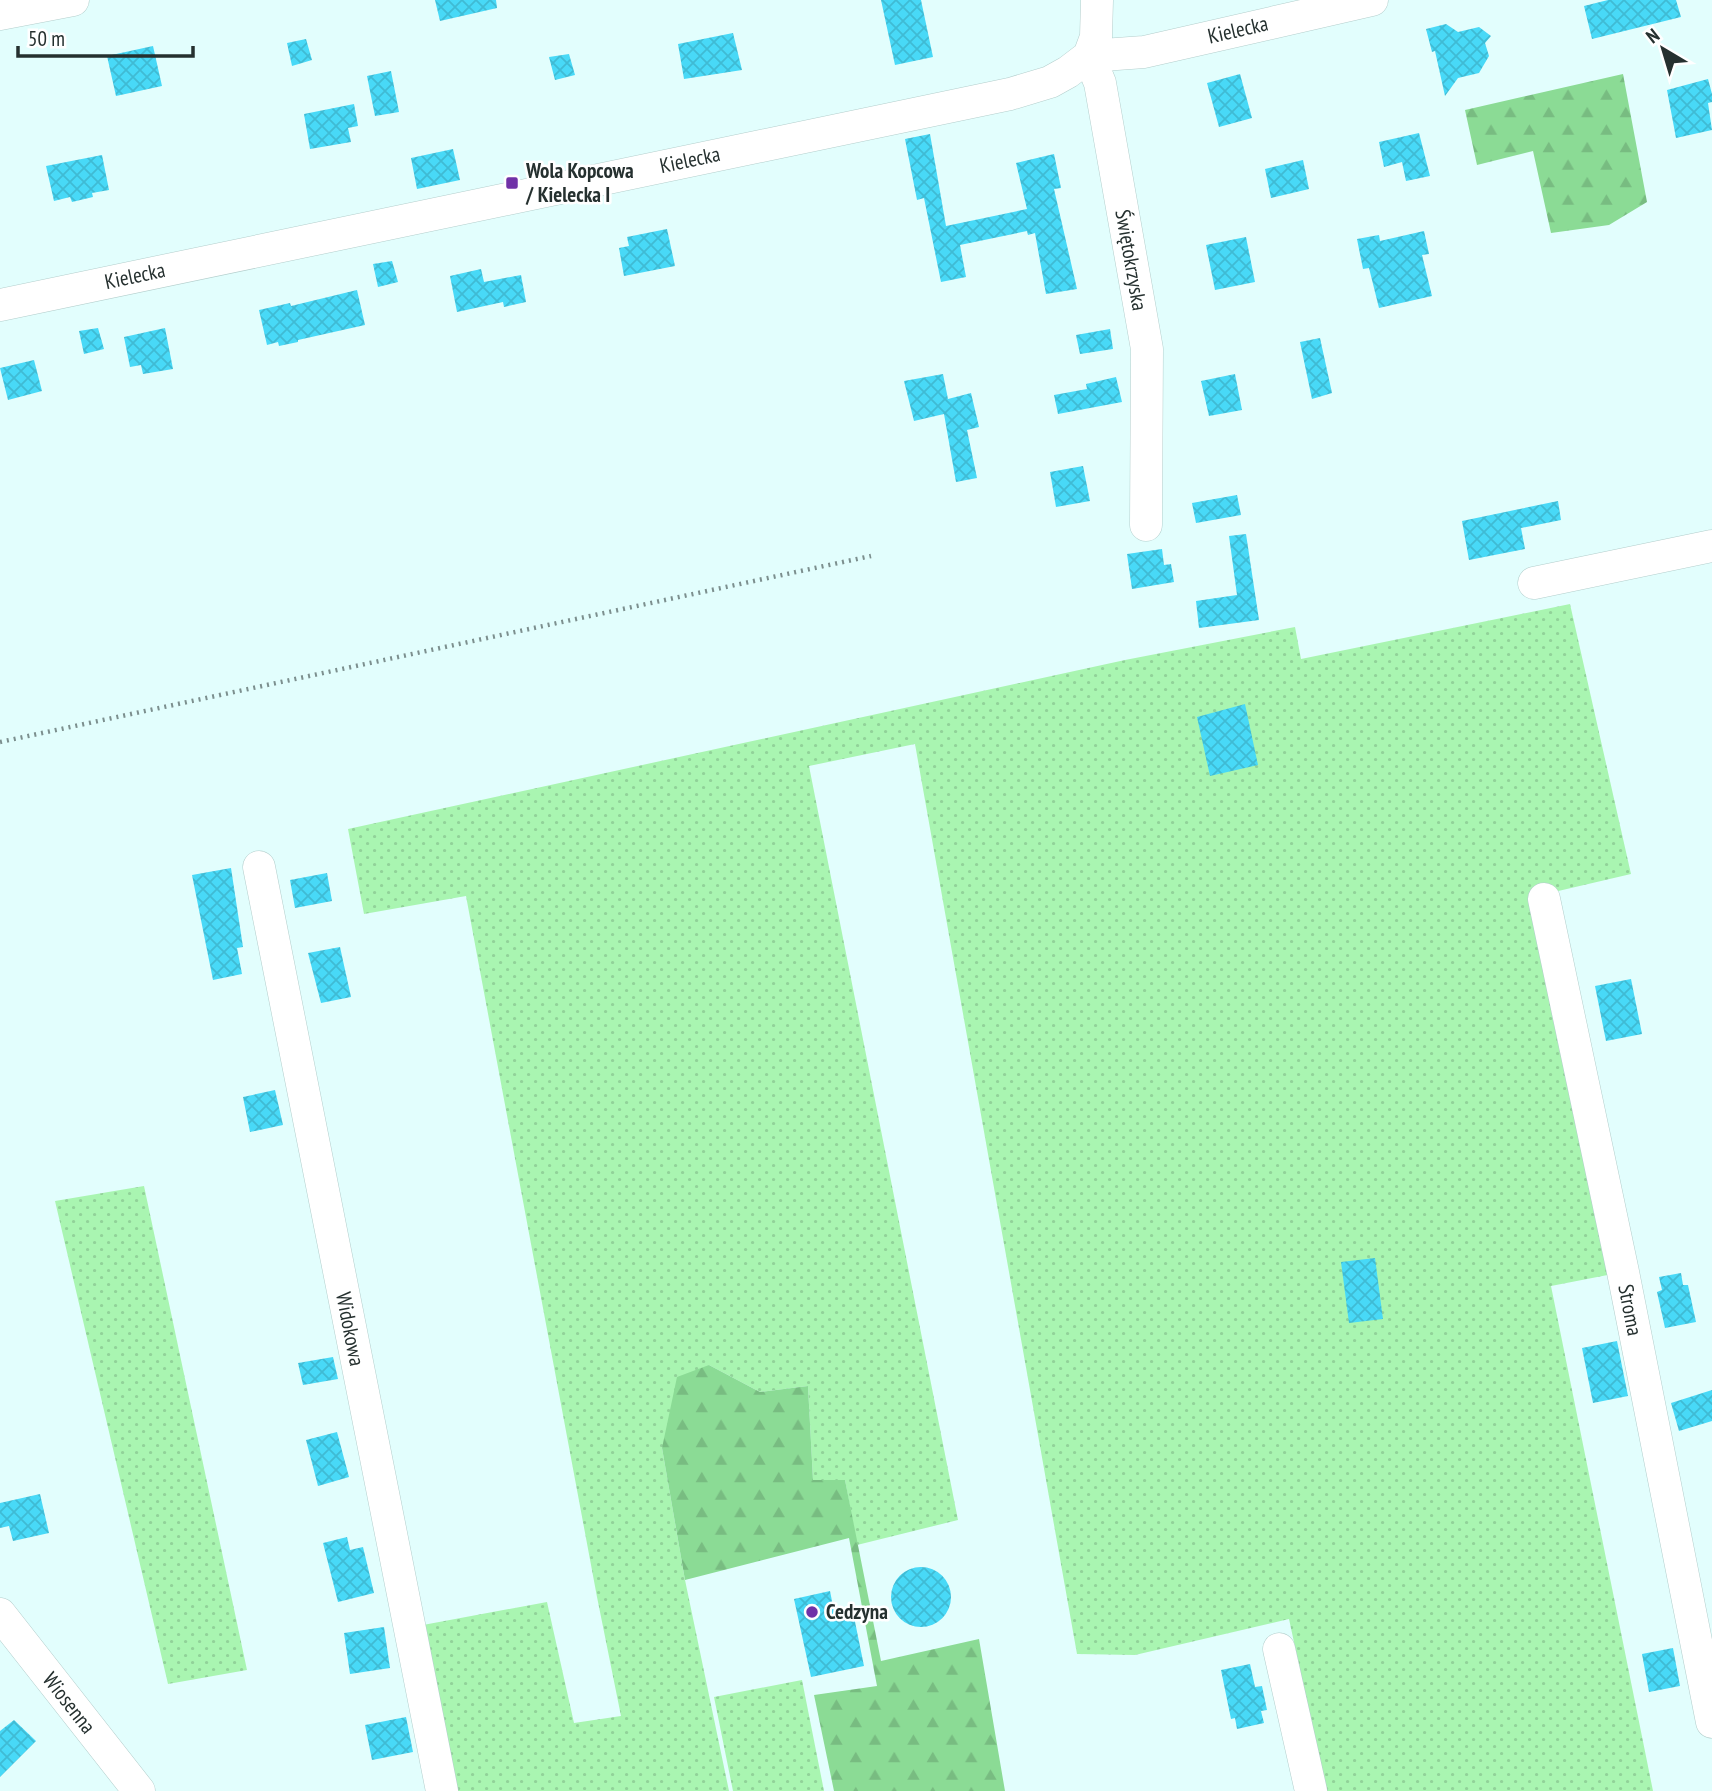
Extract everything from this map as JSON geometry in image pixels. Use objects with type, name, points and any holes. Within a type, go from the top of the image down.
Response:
[{"type":"street","points":[[0,14],[74,0]]},
{"type":"street","points":[[1088,55],[1096,37],[1097,0]]},
{"type":"street","name":"Kielecka","points":[[0,304],[1010,94],[1050,82],[1068,72],[1088,55],[1143,52],[1372,0]]},
{"type":"street","name":"Świętokrzyska","points":[[1088,55],[1100,83],[1147,349],[1146,526]]},
{"type":"street","points":[[1534,583],[1712,546]]},
{"type":"street","name":"Widokowa","points":[[259,867],[442,1791]]},
{"type":"street","name":"Stroma","points":[[1544,899],[1623,1272],[1712,1722]]},
{"type":"street","name":"Wiosenna","points":[[0,1614],[139,1791]]},
{"type":"street","points":[[1279,1649],[1311,1791]]},
{"type":"path","points":[[0,742],[872,556]]},
{"type":"green space","points":[[1623,74],[1647,202],[1609,225],[1551,233],[1533,151],[1477,165],[1465,110]]},
{"type":"green space","points":[[1570,604],[1631,874],[1554,892],[1623,1272],[1551,1286],[1653,1791],[1326,1791],[1289,1619],[1135,1655],[1077,1654],[915,744],[809,766],[958,1520],[857,1545],[845,1480],[813,1480],[808,1386],[760,1392],[709,1365],[662,1448],[685,1580],[729,1791],[457,1791],[423,1625],[547,1602],[574,1723],[621,1716],[466,896],[364,914],[348,829],[1125,660],[1295,627],[1301,659]]},
{"type":"green space","points":[[144,1186],[247,1670],[168,1684],[55,1201]]},
{"type":"green space","points":[[709,1365],[760,1392],[808,1386],[813,1480],[845,1480],[881,1661],[979,1639],[1005,1791],[834,1791],[814,1695],[877,1686],[849,1538],[685,1580],[662,1448],[677,1377]]},
{"type":"green space","points":[[802,1680],[824,1791],[733,1791],[714,1697]]},
{"type":"building","points":[[435,0],[496,0],[497,8],[440,21]]},
{"type":"building","points":[[881,0],[921,0],[933,57],[895,65]]},
{"type":"building","points":[[1608,0],[1676,0],[1681,17],[1592,39],[1584,6]]},
{"type":"building","points":[[1446,24],[1458,32],[1479,27],[1491,36],[1485,43],[1489,56],[1479,73],[1458,78],[1445,96],[1435,51],[1432,52],[1426,29]]},
{"type":"building","points":[[733,33],[742,70],[684,79],[678,44]]},
{"type":"building","points":[[306,39],[312,60],[292,66],[287,43]]},
{"type":"building","points":[[153,46],[162,86],[116,96],[107,56]]},
{"type":"building","points":[[569,54],[575,75],[555,80],[549,57]]},
{"type":"building","points":[[391,71],[399,112],[375,116],[367,76]]},
{"type":"building","points":[[1240,74],[1252,118],[1219,127],[1207,83]]},
{"type":"building","points":[[1708,79],[1712,94],[1712,102],[1708,103],[1712,130],[1676,138],[1667,90]]},
{"type":"building","points":[[354,104],[358,126],[348,128],[351,142],[310,149],[304,114]]},
{"type":"building","points":[[1419,133],[1430,176],[1406,181],[1402,162],[1384,167],[1379,142]]},
{"type":"building","points":[[930,134],[946,226],[1027,209],[1016,163],[1054,154],[1061,188],[1054,189],[1077,289],[1046,294],[1035,233],[1028,235],[1027,231],[960,245],[966,277],[941,282],[924,198],[917,200],[905,139]]},
{"type":"building","points":[[453,149],[460,180],[417,189],[411,158]]},
{"type":"building","points":[[102,155],[109,190],[92,193],[93,197],[72,202],[70,197],[54,201],[46,166]]},
{"type":"building","points":[[1303,160],[1309,189],[1271,198],[1265,169]]},
{"type":"building","points":[[667,229],[675,266],[624,276],[619,248],[629,246],[627,237]]},
{"type":"building","points":[[1424,231],[1429,254],[1422,255],[1432,296],[1379,308],[1369,268],[1363,269],[1357,239],[1379,235],[1380,241]]},
{"type":"building","points":[[1246,237],[1255,282],[1215,290],[1206,245]]},
{"type":"building","points":[[392,261],[398,282],[378,287],[373,264]]},
{"type":"building","points":[[481,269],[484,282],[521,275],[526,302],[504,307],[503,302],[457,312],[450,276]]},
{"type":"building","points":[[357,290],[365,325],[279,346],[278,342],[267,345],[259,310],[290,303],[291,306]]},
{"type":"building","points":[[98,328],[104,349],[84,354],[79,331]]},
{"type":"building","points":[[165,328],[173,369],[143,374],[141,365],[130,367],[124,337]]},
{"type":"building","points":[[1110,329],[1113,349],[1080,354],[1076,335]]},
{"type":"building","points":[[1320,338],[1332,393],[1312,399],[1300,342]]},
{"type":"building","points":[[34,360],[42,391],[8,400],[0,368]]},
{"type":"building","points":[[943,374],[948,399],[971,393],[979,427],[967,430],[977,478],[956,482],[944,414],[914,421],[904,381]]},
{"type":"building","points":[[1235,374],[1242,410],[1209,416],[1201,381]]},
{"type":"building","points":[[1116,377],[1122,402],[1058,414],[1054,395],[1087,389],[1086,384]]},
{"type":"building","points":[[1083,466],[1090,501],[1056,507],[1050,472]]},
{"type":"building","points":[[1237,495],[1241,515],[1196,523],[1192,503]]},
{"type":"building","points":[[1558,501],[1561,520],[1521,528],[1525,549],[1469,560],[1462,521]]},
{"type":"building","points":[[1246,534],[1259,620],[1199,628],[1196,601],[1237,595],[1229,536]]},
{"type":"building","points":[[1162,549],[1164,565],[1171,564],[1174,582],[1132,589],[1127,554]]},
{"type":"building","points":[[1245,704],[1258,765],[1210,776],[1197,717]]},
{"type":"building","points":[[231,868],[243,947],[237,948],[242,974],[213,980],[192,875]]},
{"type":"building","points":[[327,873],[332,901],[295,908],[290,880]]},
{"type":"building","points":[[340,947],[351,997],[321,1003],[308,953]]},
{"type":"building","points":[[1631,979],[1642,1034],[1606,1041],[1595,986]]},
{"type":"building","points":[[275,1090],[283,1125],[250,1132],[243,1097]]},
{"type":"building","points":[[1375,1258],[1383,1319],[1349,1323],[1341,1262]]},
{"type":"building","points":[[1681,1273],[1683,1285],[1688,1285],[1696,1322],[1665,1328],[1657,1292],[1662,1290],[1659,1277]]},
{"type":"building","points":[[1617,1341],[1628,1396],[1593,1403],[1582,1348]]},
{"type":"building","points":[[333,1357],[338,1379],[303,1385],[298,1363]]},
{"type":"building","points":[[1712,1390],[1712,1421],[1679,1431],[1671,1403]]},
{"type":"building","points":[[337,1432],[349,1477],[318,1486],[306,1440]]},
{"type":"building","points":[[40,1494],[49,1533],[13,1541],[9,1526],[0,1528],[0,1503]]},
{"type":"building","points":[[347,1537],[350,1550],[363,1547],[374,1593],[338,1602],[323,1543]]},
{"type":"building","points":[[915,1567],[927,1567],[946,1580],[951,1597],[949,1609],[938,1622],[927,1627],[915,1627],[896,1614],[891,1603],[891,1591],[904,1572]]},
{"type":"building","points":[[830,1591],[834,1611],[852,1607],[864,1666],[811,1677],[794,1599]]},
{"type":"building","points":[[384,1627],[390,1668],[350,1674],[344,1633]]},
{"type":"building","points":[[1673,1648],[1680,1686],[1649,1692],[1642,1654]]},
{"type":"building","points":[[1250,1664],[1255,1687],[1262,1686],[1267,1710],[1261,1711],[1264,1723],[1237,1729],[1235,1718],[1231,1719],[1221,1670]]},
{"type":"building","points":[[406,1717],[413,1752],[372,1760],[365,1725]]},
{"type":"building","points":[[14,1720],[36,1741],[0,1777],[0,1731]]},
{"type":"place","name":"Wola Kopcowa / Kielecka I","points":[[512,183]]},
{"type":"place","name":"Cedzyna","points":[[812,1612]]}]
